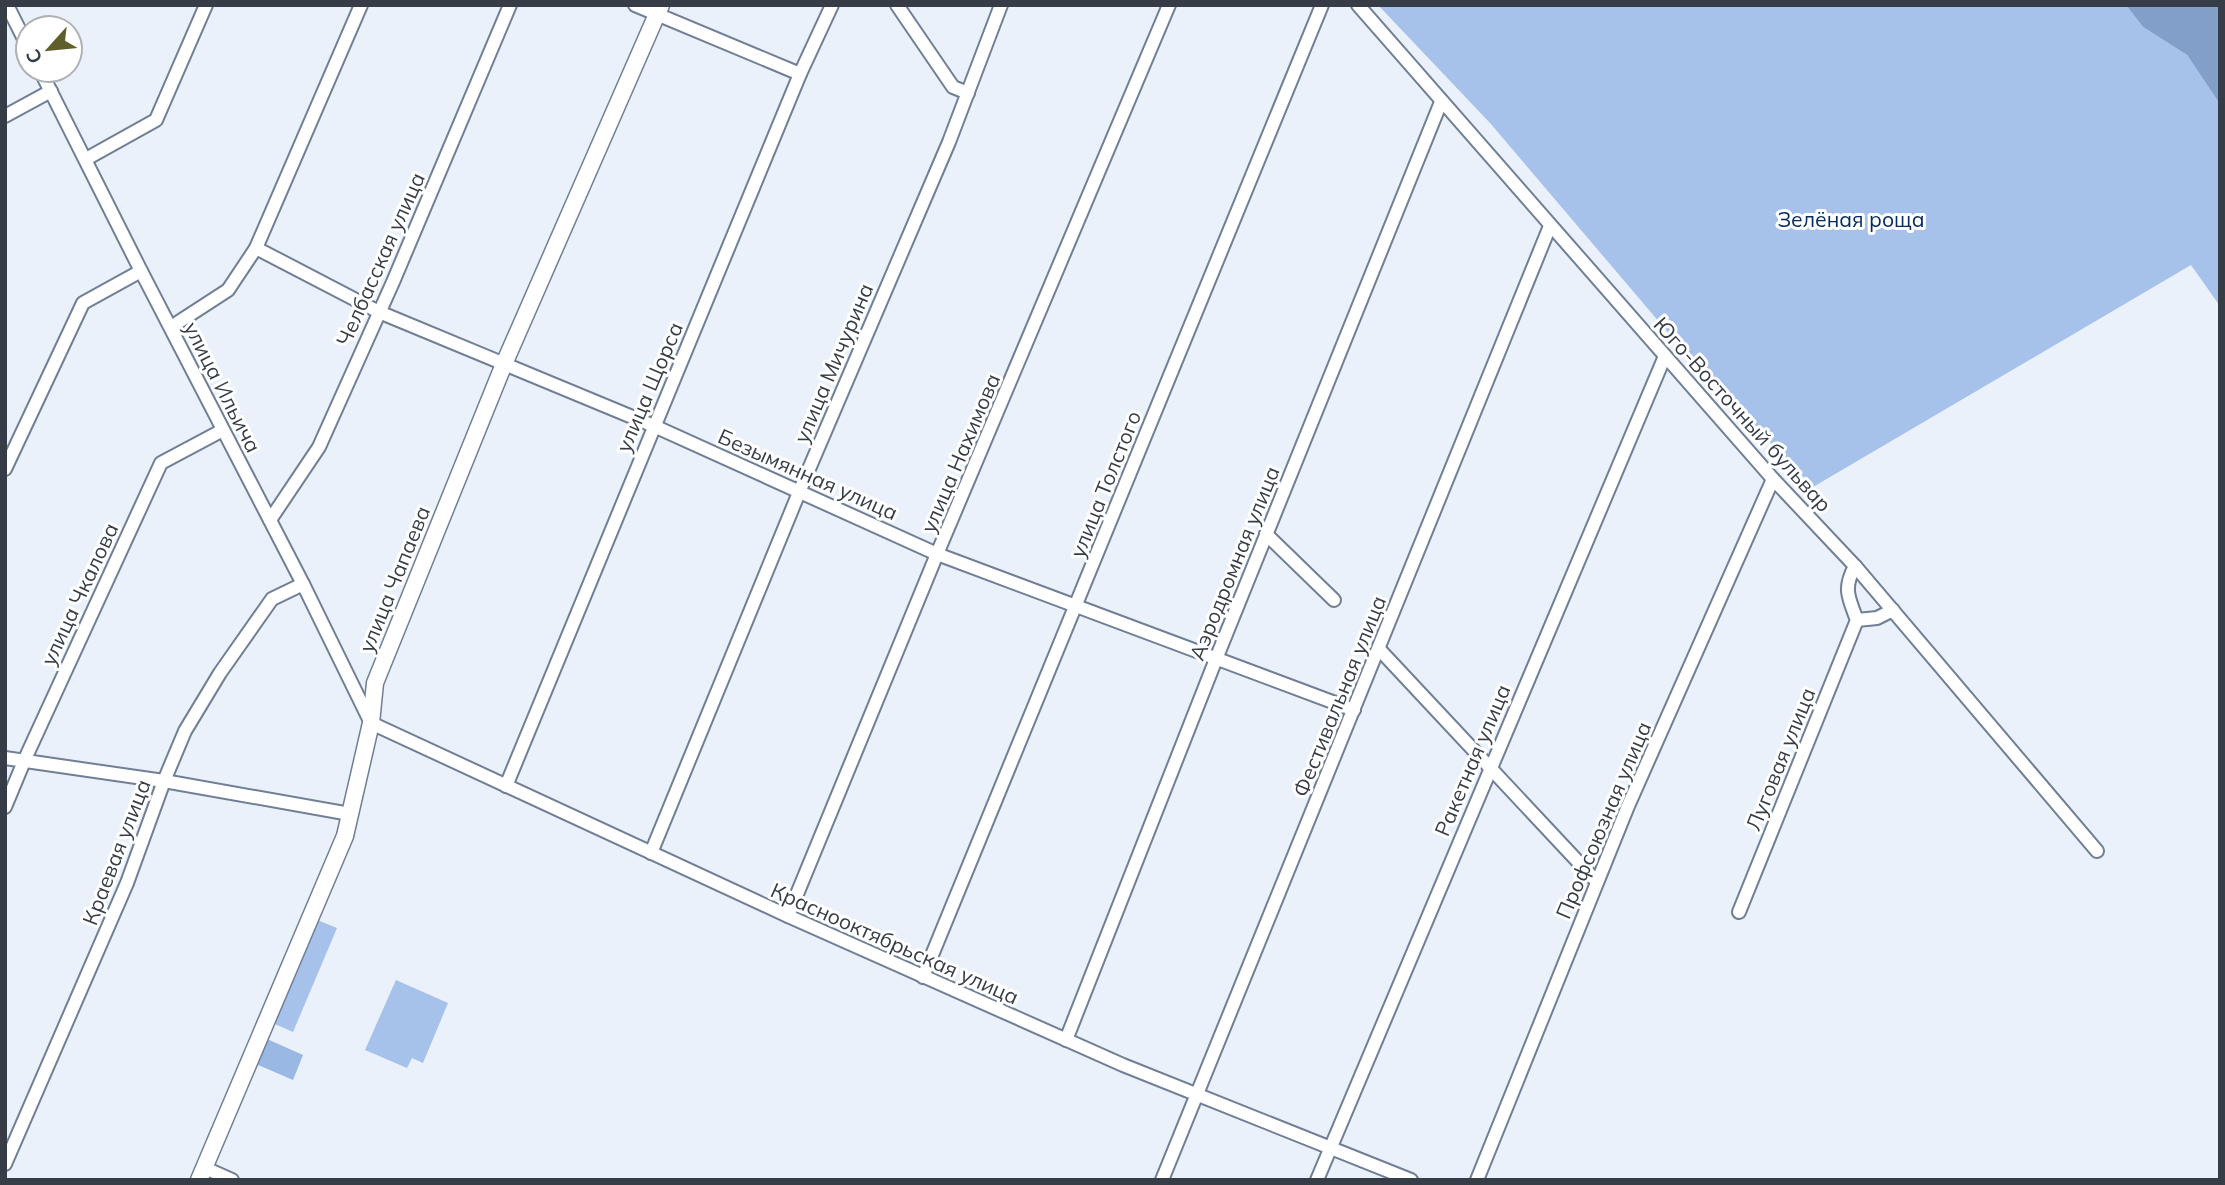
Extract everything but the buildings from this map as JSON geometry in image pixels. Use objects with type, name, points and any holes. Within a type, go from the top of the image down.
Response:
[{"type":"main road","name":"улица Чапаева","points":[[202,1174],[345,836],[371,723],[374,683],[504,364],[659,10]]},
{"type":"street","points":[[86,159],[156,120],[206,5]]},
{"type":"street","points":[[171,327],[228,290],[256,248],[361,5]]},
{"type":"street","name":"Челбасская улица","points":[[270,520],[319,447],[510,5]]},
{"type":"street","points":[[635,5],[659,10],[800,74]]},
{"type":"street","name":"улица Щорса","points":[[506,786],[800,74],[832,5]]},
{"type":"street","points":[[897,5],[953,87],[968,93]]},
{"type":"street","name":"улица Мичурина","points":[[652,853],[800,491],[949,142],[1001,5]]},
{"type":"street","name":"улица Нахимова","points":[[788,916],[937,554],[1169,5]]},
{"type":"street","name":"улица Толстого","points":[[923,977],[1322,5]]},
{"type":"street","name":"Юго-Восточный бульвар","points":[[1358,5],[1773,479],[1855,566],[2096,851]]},
{"type":"street","name":"улица Ильича","points":[[47,84],[303,584],[371,723]]},
{"type":"street","points":[[5,116],[51,91]]},
{"type":"street","name":"Аэродромная улица","points":[[1066,1040],[1216,659],[1441,102]]},
{"type":"street","name":"Фестивальная улица","points":[[1162,1180],[1550,226]]},
{"type":"street","name":"Безымянная улица","points":[[256,248],[379,312],[654,426],[937,554],[1354,710]]},
{"type":"street","points":[[5,470],[83,303],[141,271]]},
{"type":"street","name":"Ракетная улица","points":[[1317,1180],[1665,356]]},
{"type":"street","name":"улица Чкалова","points":[[5,807],[24,759],[161,463],[223,430]]},
{"type":"street","name":"Профсоюзная улица","points":[[1477,1180],[1628,806],[1773,479]]},
{"type":"street","points":[[1266,534],[1334,600]]},
{"type":"street","points":[[1855,566],[1847,580],[1848,596],[1857,620],[1877,618],[1893,610]]},
{"type":"street","name":"Краевая улица","points":[[5,1164],[127,883],[185,731],[272,599],[303,584]]},
{"type":"street","name":"Луговая улица","points":[[1739,912],[1857,620]]},
{"type":"street","points":[[1379,649],[1597,882]]},
{"type":"street","name":"Краснооктябрьская улица","points":[[371,723],[788,916],[1066,1040],[1411,1180]]},
{"type":"street","points":[[5,758],[164,781],[350,814]]},
{"type":"street","points":[[202,1174],[232,1180]]},
{"type":"green space","name":"Зелёная роща","points":[[1378,5],[2126,5],[2143,27],[2187,55],[2220,104],[2220,306],[2191,265],[1813,487],[1700,370],[1490,123]]},
{"type":"green space","points":[[317,920],[337,928],[293,1032],[275,1024]]},
{"type":"green space","points":[[396,980],[448,1003],[423,1063],[412,1058],[407,1068],[365,1050]]},
{"type":"shaded area","points":[[2126,5],[2220,5],[2220,104],[2187,55],[2143,27]]},
{"type":"shaded area","points":[[267,1039],[303,1055],[293,1080],[256,1064]]}]
